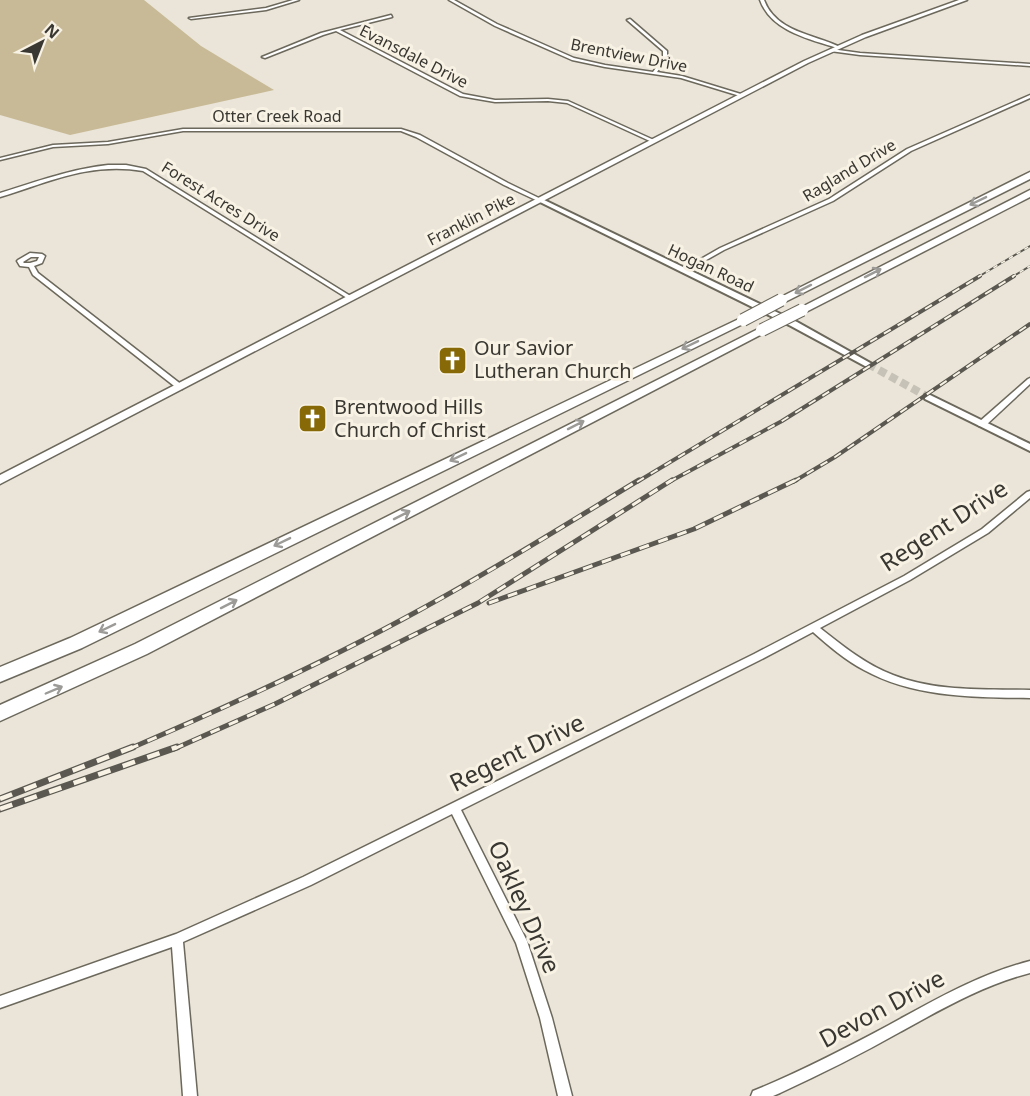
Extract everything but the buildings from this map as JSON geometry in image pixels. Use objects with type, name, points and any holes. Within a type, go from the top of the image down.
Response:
[{"type":"highway","points":[[0,675],[76,643],[743,320],[1030,175]]},
{"type":"highway","points":[[0,712],[141,649],[1030,193]]},
{"type":"main road","name":"Franklin Pike","points":[[0,480],[349,297],[838,47],[964,0]]},
{"type":"street","points":[[191,18],[266,9],[297,0]]},
{"type":"street","name":"Brentview Drive","points":[[451,0],[496,25],[568,57],[605,66],[655,72],[742,95]]},
{"type":"street","points":[[762,0],[766,12],[784,25],[855,54],[1030,65]]},
{"type":"street","points":[[264,57],[336,30],[391,16]]},
{"type":"street","points":[[629,20],[665,51],[665,58],[655,72]]},
{"type":"street","name":"Evansdale Drive","points":[[336,30],[464,96],[495,101],[568,102],[654,141]]},
{"type":"street","points":[[838,47],[855,54]]},
{"type":"street","name":"Ragland Drive","points":[[683,271],[722,249],[831,200],[909,150],[1030,96]]},
{"type":"street","name":"Otter Creek Road","points":[[0,159],[53,146],[103,144],[183,130],[400,130],[418,136],[540,200]]},
{"type":"street","name":"Forest Acres Drive","points":[[0,195],[76,171],[118,166],[144,170],[349,297]]},
{"type":"street","name":"Hogan Road","points":[[540,200],[794,324],[868,364]]},
{"type":"street","points":[[31,265],[35,274],[180,387]]},
{"type":"street","points":[[982,424],[1030,380]]},
{"type":"street","points":[[928,397],[1030,448]]},
{"type":"street","name":"Regent Drive","points":[[0,1002],[177,939],[307,881],[814,628],[907,578],[982,532],[1030,495]]},
{"type":"street","points":[[814,628],[861,665],[900,683],[934,691],[1030,694]]},
{"type":"street","name":"Oakley Drive","points":[[454,807],[521,941],[546,1018],[565,1096]]},
{"type":"street","points":[[177,939],[190,1096]]},
{"type":"street","name":"Devon Drive","points":[[758,1096],[826,1065],[960,993],[1001,975],[1030,967]]},
{"type":"shaded area","points":[[0,0],[144,0],[201,46],[274,90],[70,135],[0,115]]},
{"type":"tunnel","points":[[868,364],[928,397]]},
{"type":"railway","points":[[978,277],[1030,246]]},
{"type":"railway","points":[[1012,277],[1030,266]]},
{"type":"railway","points":[[637,482],[980,276]]},
{"type":"railway","points":[[669,482],[782,421],[1014,276]]},
{"type":"railway","points":[[793,482],[835,457],[1030,324]]},
{"type":"railway","points":[[129,749],[274,684],[381,631],[500,564],[639,480]]},
{"type":"railway","points":[[174,749],[275,704],[478,603],[672,480]]},
{"type":"railway","points":[[489,603],[694,529],[796,480]]},
{"type":"railway","points":[[0,799],[133,747]]},
{"type":"railway","points":[[0,809],[177,747]]},
{"type":"place","name":"Our Savior Lutheran Church","points":[[453,360]]},
{"type":"place","name":"Brentwood Hills Church of Christ","points":[[313,419]]}]
